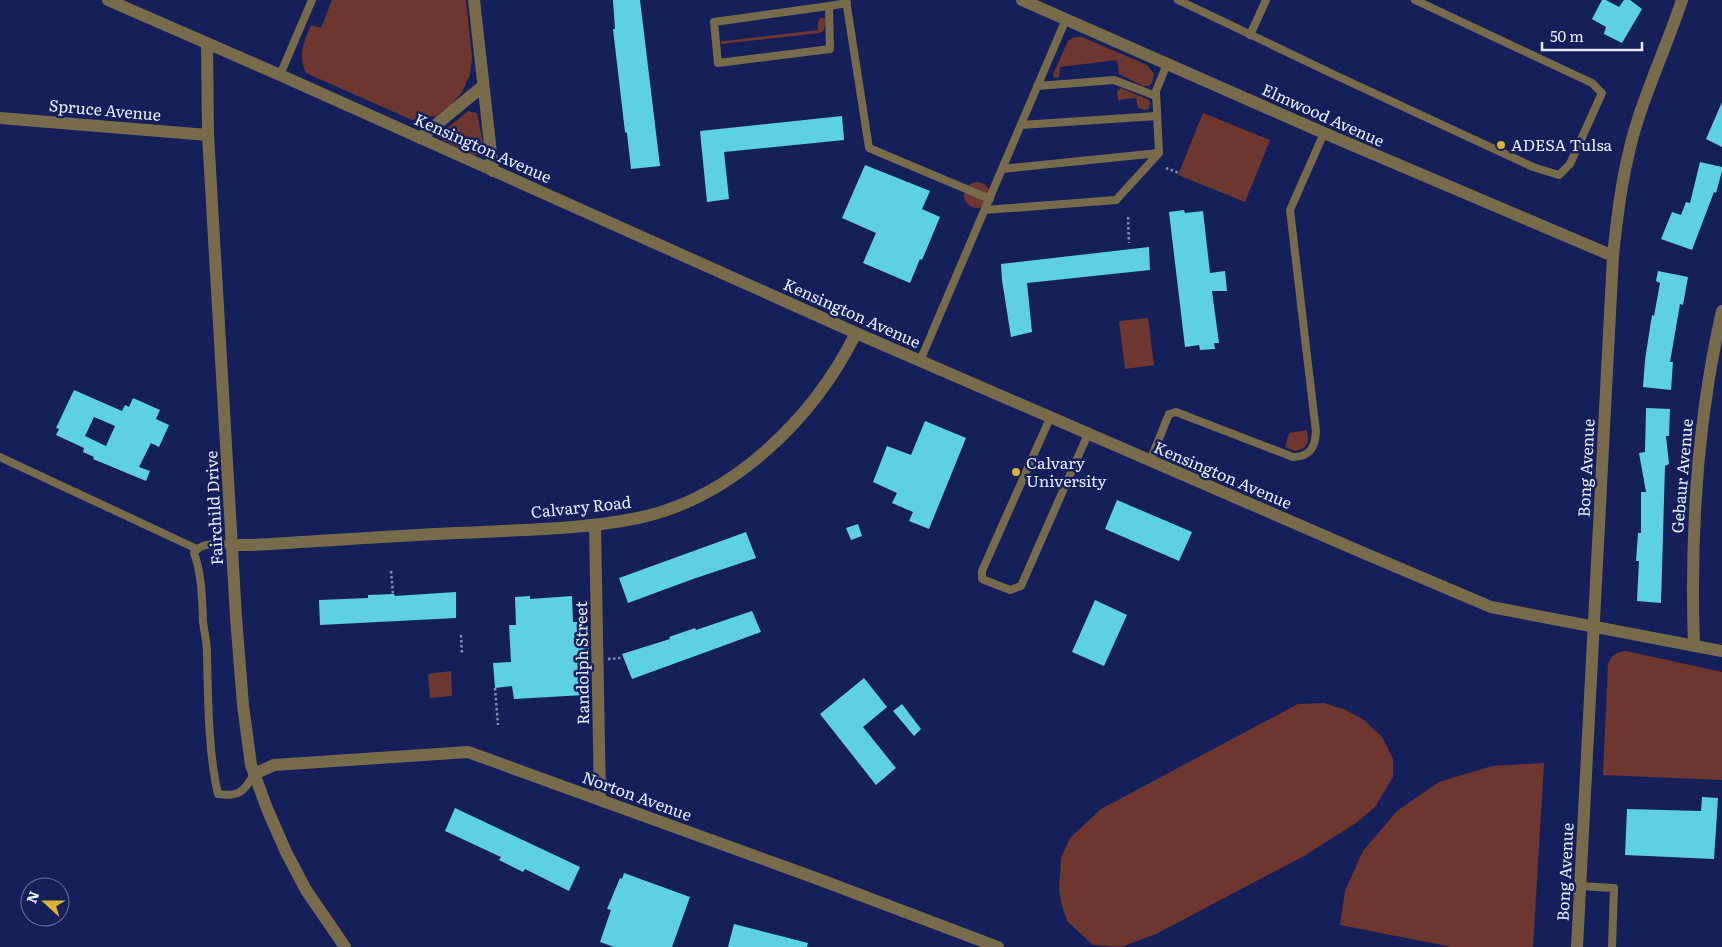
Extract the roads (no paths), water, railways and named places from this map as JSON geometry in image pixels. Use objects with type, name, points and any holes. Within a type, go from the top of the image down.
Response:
[{"type":"street","name":"Kensington Avenue","points":[[108,0],[856,333],[1491,607],[1722,651]]},
{"type":"street","points":[[474,0],[493,171]]},
{"type":"street","name":"Elmwood Avenue","points":[[1022,0],[1324,133],[1613,256]]},
{"type":"street","name":"Bong Avenue","points":[[1577,947],[1613,256],[1624,170],[1636,125],[1682,0]]},
{"type":"street","name":"Fairchild Drive","points":[[207,43],[208,135],[232,545],[243,705],[252,765],[268,811],[286,852],[313,901],[345,947]]},
{"type":"street","points":[[420,138],[483,86]]},
{"type":"street","name":"Spruce Avenue","points":[[0,118],[208,135]]},
{"type":"street","name":"Gebaur Avenue","points":[[1694,646],[1693,539],[1697,469],[1704,405],[1722,311]]},
{"type":"street","name":"Calvary Road","points":[[232,545],[253,546],[390,536],[595,525],[640,518],[674,508],[717,486],[748,466],[773,446],[796,422],[846,354],[856,333]]},
{"type":"street","name":"Randolph Street","points":[[595,525],[600,800]]},
{"type":"street","name":"Norton Avenue","points":[[254,774],[274,765],[468,752],[818,879],[998,947]]},
{"type":"lane","points":[[280,76],[312,0]]},
{"type":"lane","points":[[1178,0],[1533,167],[1559,175],[1570,164],[1602,93],[1592,83],[1416,0]]},
{"type":"lane","points":[[1250,35],[1266,0]]},
{"type":"lane","points":[[829,6],[830,49],[718,63],[714,22],[847,2],[869,148],[990,199]]},
{"type":"lane","points":[[920,361],[1066,19]]},
{"type":"lane","points":[[985,210],[1116,200],[1158,153],[1156,91],[1166,64]]},
{"type":"lane","points":[[1037,86],[1114,80],[1156,96]]},
{"type":"lane","points":[[1021,125],[1157,116]]},
{"type":"lane","points":[[1150,461],[1169,414],[1176,412],[1293,457],[1300,457],[1312,450],[1316,443],[1290,210],[1324,133]]},
{"type":"lane","points":[[1002,169],[1158,153]]},
{"type":"lane","points":[[1050,418],[982,570],[982,579],[1010,590],[1021,586],[1088,434]]},
{"type":"lane","points":[[0,457],[197,549]]},
{"type":"lane","points":[[232,545],[207,544],[197,549],[194,553],[198,564],[201,586],[207,650],[210,731],[218,794],[230,796],[241,793],[248,786],[254,774]]},
{"type":"lane","points":[[1580,886],[1614,888],[1612,947]]},
{"type":"place","name":"ADESA Tulsa","points":[[1501,145]]},
{"type":"place","name":"Calvary University","points":[[1016,472]]}]
